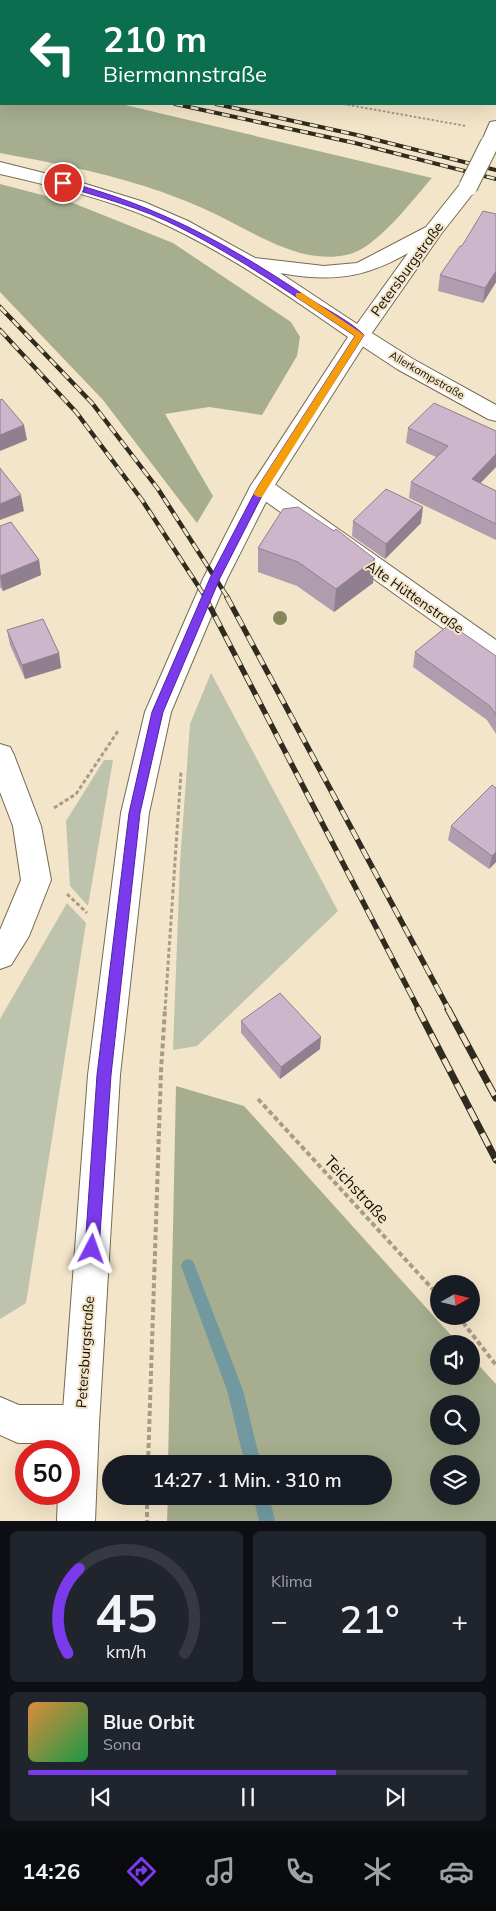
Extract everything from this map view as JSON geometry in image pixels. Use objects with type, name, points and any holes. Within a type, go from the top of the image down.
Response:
[{"type":"main road","name":"Petersburgstraße","points":[[0,1416],[18,1424],[80,1424],[104,1075],[135,813],[158,712],[215,578],[262,488],[360,335],[434,230],[468,187],[493,133]]},
{"type":"main road","name":"Allerkampstraße","points":[[0,168],[79,186],[181,224],[250,262],[405,364],[496,414]]},
{"type":"main road","points":[[250,262],[310,270],[347,270],[364,267],[434,230]]},
{"type":"main road","name":"Alte Hüttenstraße","points":[[262,488],[496,653]]},
{"type":"main road","points":[[0,755],[27,826],[36,880],[18,927],[0,956]]},
{"type":"main road","points":[[76,1521],[80,1424]]},
{"type":"path","points":[[349,105],[493,133]]},
{"type":"path","points":[[27,826],[76,794],[124,721],[158,712]]},
{"type":"path","points":[[148,1455],[161,1071],[181,768]]},
{"type":"path","points":[[36,880],[68,894],[120,946]]},
{"type":"path","name":"Teichstraße","points":[[258,1099],[430,1286]]},
{"type":"path","points":[[465,1325],[496,1365]]},
{"type":"path","points":[[147,1505],[147,1521]]},
{"type":"green space","points":[[0,105],[125,105],[432,178],[393,223],[370,244],[346,255],[328,257],[293,251],[259,237],[203,208],[152,189],[90,171],[0,153]]},
{"type":"green space","points":[[0,184],[73,203],[173,243],[291,322],[300,337],[297,356],[262,415],[209,407],[165,414],[213,496],[197,523],[103,400],[0,292]]},
{"type":"green space","points":[[211,673],[338,911],[197,1046],[173,1050],[180,863],[190,724]]},
{"type":"green space","points":[[104,760],[113,760],[88,906],[70,886],[66,821]]},
{"type":"green space","points":[[67,903],[86,923],[26,1303],[0,1319],[0,1019]]},
{"type":"green space","points":[[176,1086],[244,1106],[430,1312],[430,1325],[442,1325],[451,1335],[430,1335],[430,1385],[480,1385],[480,1367],[496,1384],[496,1521],[167,1521],[168,1505],[392,1505],[392,1455],[168,1455]]},
{"type":"building","points":[[483,211],[496,214],[496,271],[485,288],[440,275],[460,246],[462,246]]},
{"type":"building","points":[[2,399],[24,425],[0,435],[0,400]]},
{"type":"building","points":[[434,403],[496,431],[496,454],[472,479],[496,491],[496,524],[411,482],[448,446],[408,428]]},
{"type":"building","points":[[0,468],[21,495],[0,504]]},
{"type":"building","points":[[386,489],[423,507],[386,544],[353,521]]},
{"type":"building","points":[[298,507],[334,531],[336,529],[375,559],[336,589],[298,562],[258,548],[283,509]]},
{"type":"building","points":[[11,522],[39,560],[0,576],[0,526]]},
{"type":"building","points":[[43,619],[59,653],[22,665],[7,630]]},
{"type":"building","points":[[450,624],[496,656],[496,715],[490,706],[415,652]]},
{"type":"building","points":[[492,785],[496,788],[496,852],[492,856],[451,826]]},
{"type":"building","points":[[280,993],[321,1037],[281,1067],[241,1021]]},
{"type":"waterway","points":[[188,1266],[235,1390],[251,1455]]},
{"type":"waterway","points":[[263,1505],[267,1521]]},
{"type":"railway","points":[[180,105],[355,143],[496,179]]},
{"type":"railway","points":[[221,105],[357,135],[496,170]]},
{"type":"railway","points":[[0,307],[92,403],[158,489],[228,598]]},
{"type":"railway","points":[[0,330],[76,412],[142,500],[206,598]]},
{"type":"railway","points":[[205,597],[419,1010]]},
{"type":"railway","points":[[227,597],[449,1010]]},
{"type":"railway","points":[[418,1009],[496,1160]]},
{"type":"railway","points":[[448,1009],[496,1098]]},
{"type":"slow traffic","points":[[258,494],[360,335],[299,295]]},
{"type":"route","points":[[63,183],[79,186],[131,204],[181,224],[250,262],[360,335],[262,488],[215,578],[158,712],[135,813],[104,1075],[92,1249]]}]
